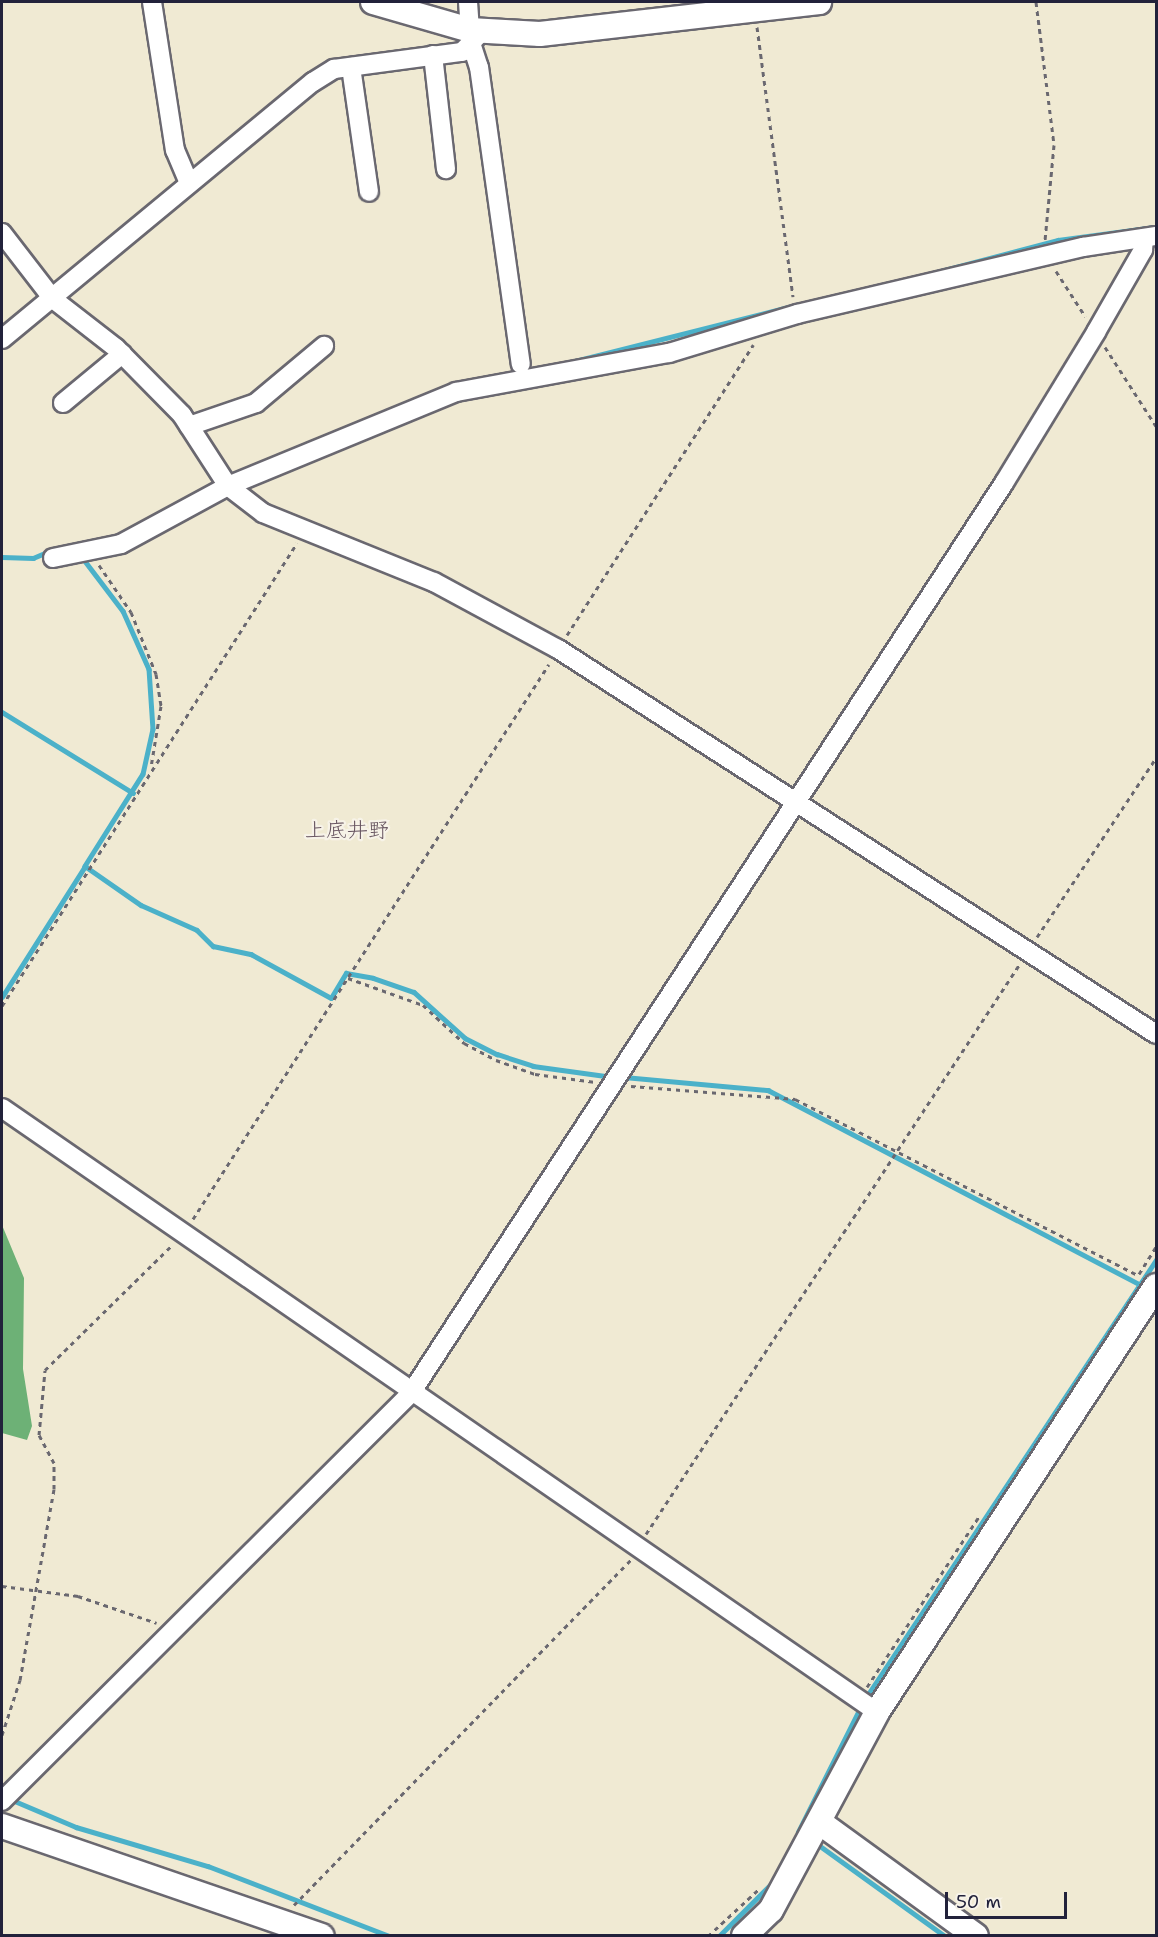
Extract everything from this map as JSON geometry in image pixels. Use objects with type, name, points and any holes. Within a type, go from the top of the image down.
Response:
[{"type":"street","points":[[152,2],[175,150],[189,183]]},
{"type":"street","points":[[373,2],[475,36],[572,32],[819,2]]},
{"type":"street","points":[[468,2],[480,67],[521,364]]},
{"type":"street","points":[[2,339],[53,299],[284,102],[334,69],[433,56],[475,36]]},
{"type":"street","points":[[433,56],[446,170]]},
{"type":"street","points":[[351,67],[369,192]]},
{"type":"street","points":[[2,233],[53,299],[122,354],[189,426],[228,486],[263,513],[304,532],[434,582],[558,649],[1156,1034]]},
{"type":"street","points":[[53,558],[89,551],[150,532],[228,486],[456,392],[669,353],[797,314],[1048,255],[1150,237]]},
{"type":"street","points":[[2,1800],[174,1633],[411,1393],[613,1085],[1096,332],[1150,237]]},
{"type":"street","points":[[189,426],[256,403],[324,346]]},
{"type":"street","points":[[63,403],[122,354]]},
{"type":"street","points":[[2,1108],[411,1393],[877,1712]]},
{"type":"street","points":[[744,1935],[771,1910],[822,1824],[877,1712],[1149,1293]]},
{"type":"street","points":[[822,1824],[976,1935]]},
{"type":"street","points":[[2,1826],[322,1935]]},
{"type":"path","points":[[1036,2],[1054,145],[1043,230],[1048,255],[1156,426]]},
{"type":"path","points":[[755,11],[797,314]]},
{"type":"path","points":[[2,1735],[20,1680],[54,1489],[54,1463],[39,1435],[45,1370],[184,1233],[768,321]]},
{"type":"path","points":[[2,1006],[150,769],[304,532]]},
{"type":"path","points":[[89,551],[149,648],[161,706],[150,769]]},
{"type":"path","points":[[287,1923],[298,1895],[587,1606],[638,1548],[1156,758]]},
{"type":"path","points":[[348,978],[423,1005],[464,1043],[495,1060],[535,1074],[613,1085],[795,1099],[901,1149],[1149,1293]]},
{"type":"path","points":[[2,1586],[78,1596],[174,1633]]},
{"type":"path","points":[[708,1935],[763,1884]]},
{"type":"green space","points":[[2,1225],[24,1278],[23,1369],[32,1426],[27,1440],[2,1433]]},
{"type":"waterway","points":[[933,273],[1058,240],[1156,227]]},
{"type":"waterway","points":[[567,363],[800,304]]},
{"type":"waterway","points":[[282,454],[399,406]]},
{"type":"waterway","points":[[2,557],[33,558],[52,550]]},
{"type":"waterway","points":[[82,557],[123,611],[149,669],[153,729],[143,774],[85,866],[141,905],[197,930],[213,946],[251,954],[331,998],[346,973],[373,978],[414,992],[465,1038],[497,1054],[533,1066],[612,1077]]},
{"type":"waterway","points":[[2,712],[133,793]]},
{"type":"waterway","points":[[2,997],[85,866]]},
{"type":"waterway","points":[[624,1077],[768,1090],[1145,1287]]},
{"type":"waterway","points":[[865,1699],[1156,1260]]},
{"type":"waterway","points":[[798,1832],[861,1706]]},
{"type":"waterway","points":[[10,1799],[76,1827],[208,1866],[389,1936]]},
{"type":"waterway","points":[[816,1843],[945,1936]]},
{"type":"waterway","points":[[719,1936],[774,1881]]},
{"type":"district","name":"上底井野","points":[[347,830]]}]
